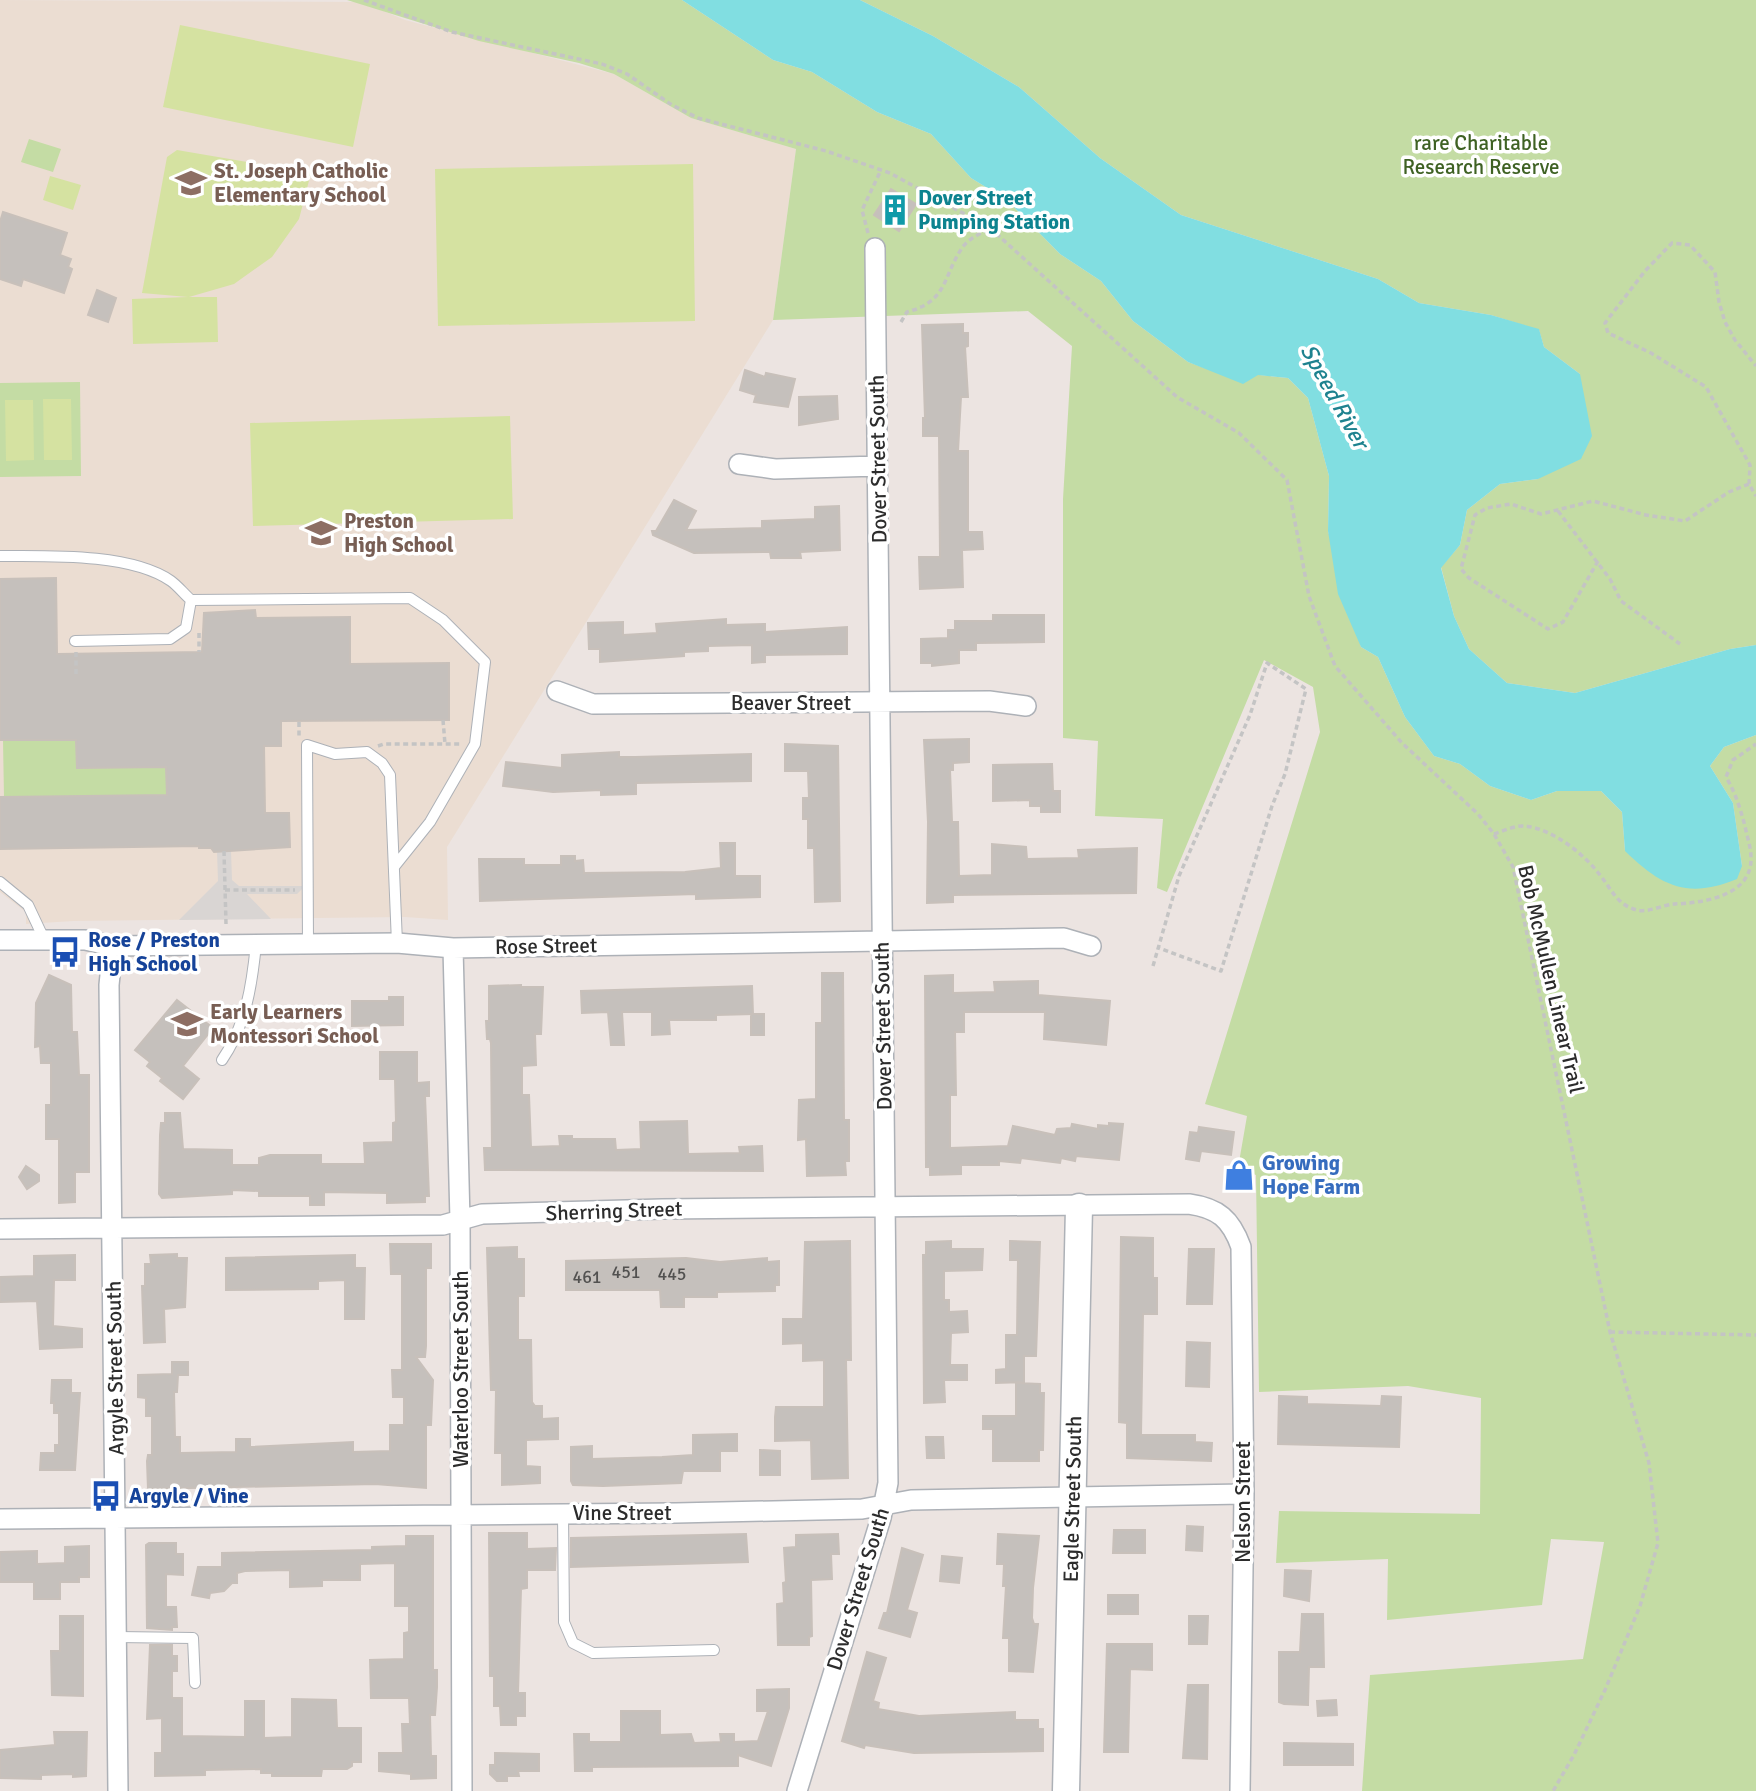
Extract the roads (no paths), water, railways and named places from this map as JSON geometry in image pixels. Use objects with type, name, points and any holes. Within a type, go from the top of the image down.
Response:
[{"type":"street","name":"Dover Street South","points":[[797,1791],[884,1504],[888,1483],[875,248]]},
{"type":"street","points":[[739,464],[775,469],[878,466]]},
{"type":"street","name":"Beaver Street","points":[[557,691],[593,704],[989,701],[1026,706]]},
{"type":"street","name":"Rose Street","points":[[0,940],[85,940],[113,946],[397,943],[453,948],[1064,937],[1091,946]]},
{"type":"street","name":"Argyle Street South","points":[[113,946],[109,985],[118,1791]]},
{"type":"street","name":"Waterloo Street South","points":[[453,948],[460,1220],[463,1791]]},
{"type":"street","name":"Sherring Street","points":[[0,1229],[443,1225],[496,1214],[885,1206],[1079,1207],[1189,1204],[1210,1206],[1226,1217]]},
{"type":"street","name":"Eagle Street South","points":[[1066,1791],[1079,1207]]},
{"type":"street","name":"Nelson Street","points":[[1226,1217],[1241,1247],[1244,1494],[1240,1791]]},
{"type":"street","name":"Vine Street","points":[[0,1519],[862,1509],[911,1500],[1244,1494]]},
{"type":"lane","points":[[0,556],[110,561],[141,568],[171,581],[191,600],[410,598],[443,620],[485,662],[475,744],[430,822],[394,867]]},
{"type":"lane","points":[[75,641],[170,639],[186,628],[191,600]]},
{"type":"lane","points":[[308,943],[307,745],[335,754],[367,752],[382,763],[390,775],[397,943]]},
{"type":"lane","points":[[0,882],[28,905],[44,939]]},
{"type":"lane","points":[[222,1060],[238,1036],[253,974],[256,944]]},
{"type":"lane","points":[[564,1513],[564,1622],[573,1643],[593,1653],[714,1650]]},
{"type":"lane","points":[[117,1637],[193,1638],[195,1683]]},
{"type":"water","name":"Speed River","points":[[682,0],[860,0],[933,36],[1019,87],[1100,158],[1181,215],[1378,279],[1419,303],[1491,315],[1539,329],[1544,347],[1580,374],[1592,436],[1581,459],[1538,479],[1500,484],[1467,510],[1460,545],[1441,568],[1454,616],[1469,649],[1507,683],[1575,693],[1730,649],[1756,645],[1756,735],[1724,747],[1710,766],[1733,803],[1742,866],[1737,879],[1720,885],[1690,888],[1676,886],[1651,873],[1625,851],[1622,812],[1601,791],[1557,791],[1531,800],[1490,786],[1460,764],[1434,756],[1405,717],[1378,657],[1361,647],[1338,594],[1328,531],[1329,476],[1308,398],[1288,378],[1258,375],[1243,384],[1188,362],[1133,321],[1101,281],[1060,254],[1007,200],[971,178],[931,134],[877,112],[812,72],[773,60]]},
{"type":"place","name":"St. Joseph Catholic Elementary School","points":[[191,183]]},
{"type":"place","name":"Dover Street Pumping Station","points":[[895,210]]},
{"type":"place","name":"Preston High School","points":[[321,533]]},
{"type":"place","name":"Rose / Preston High School","points":[[65,952]]},
{"type":"place","name":"Early Learners Montessori School","points":[[187,1024]]},
{"type":"place","name":"Growing Hope Farm","points":[[1239,1175]]},
{"type":"place","name":"Argyle / Vine","points":[[106,1496]]},
{"type":"park label","name":"rare Charitable Research Reserve","points":[[1481,155]]}]
